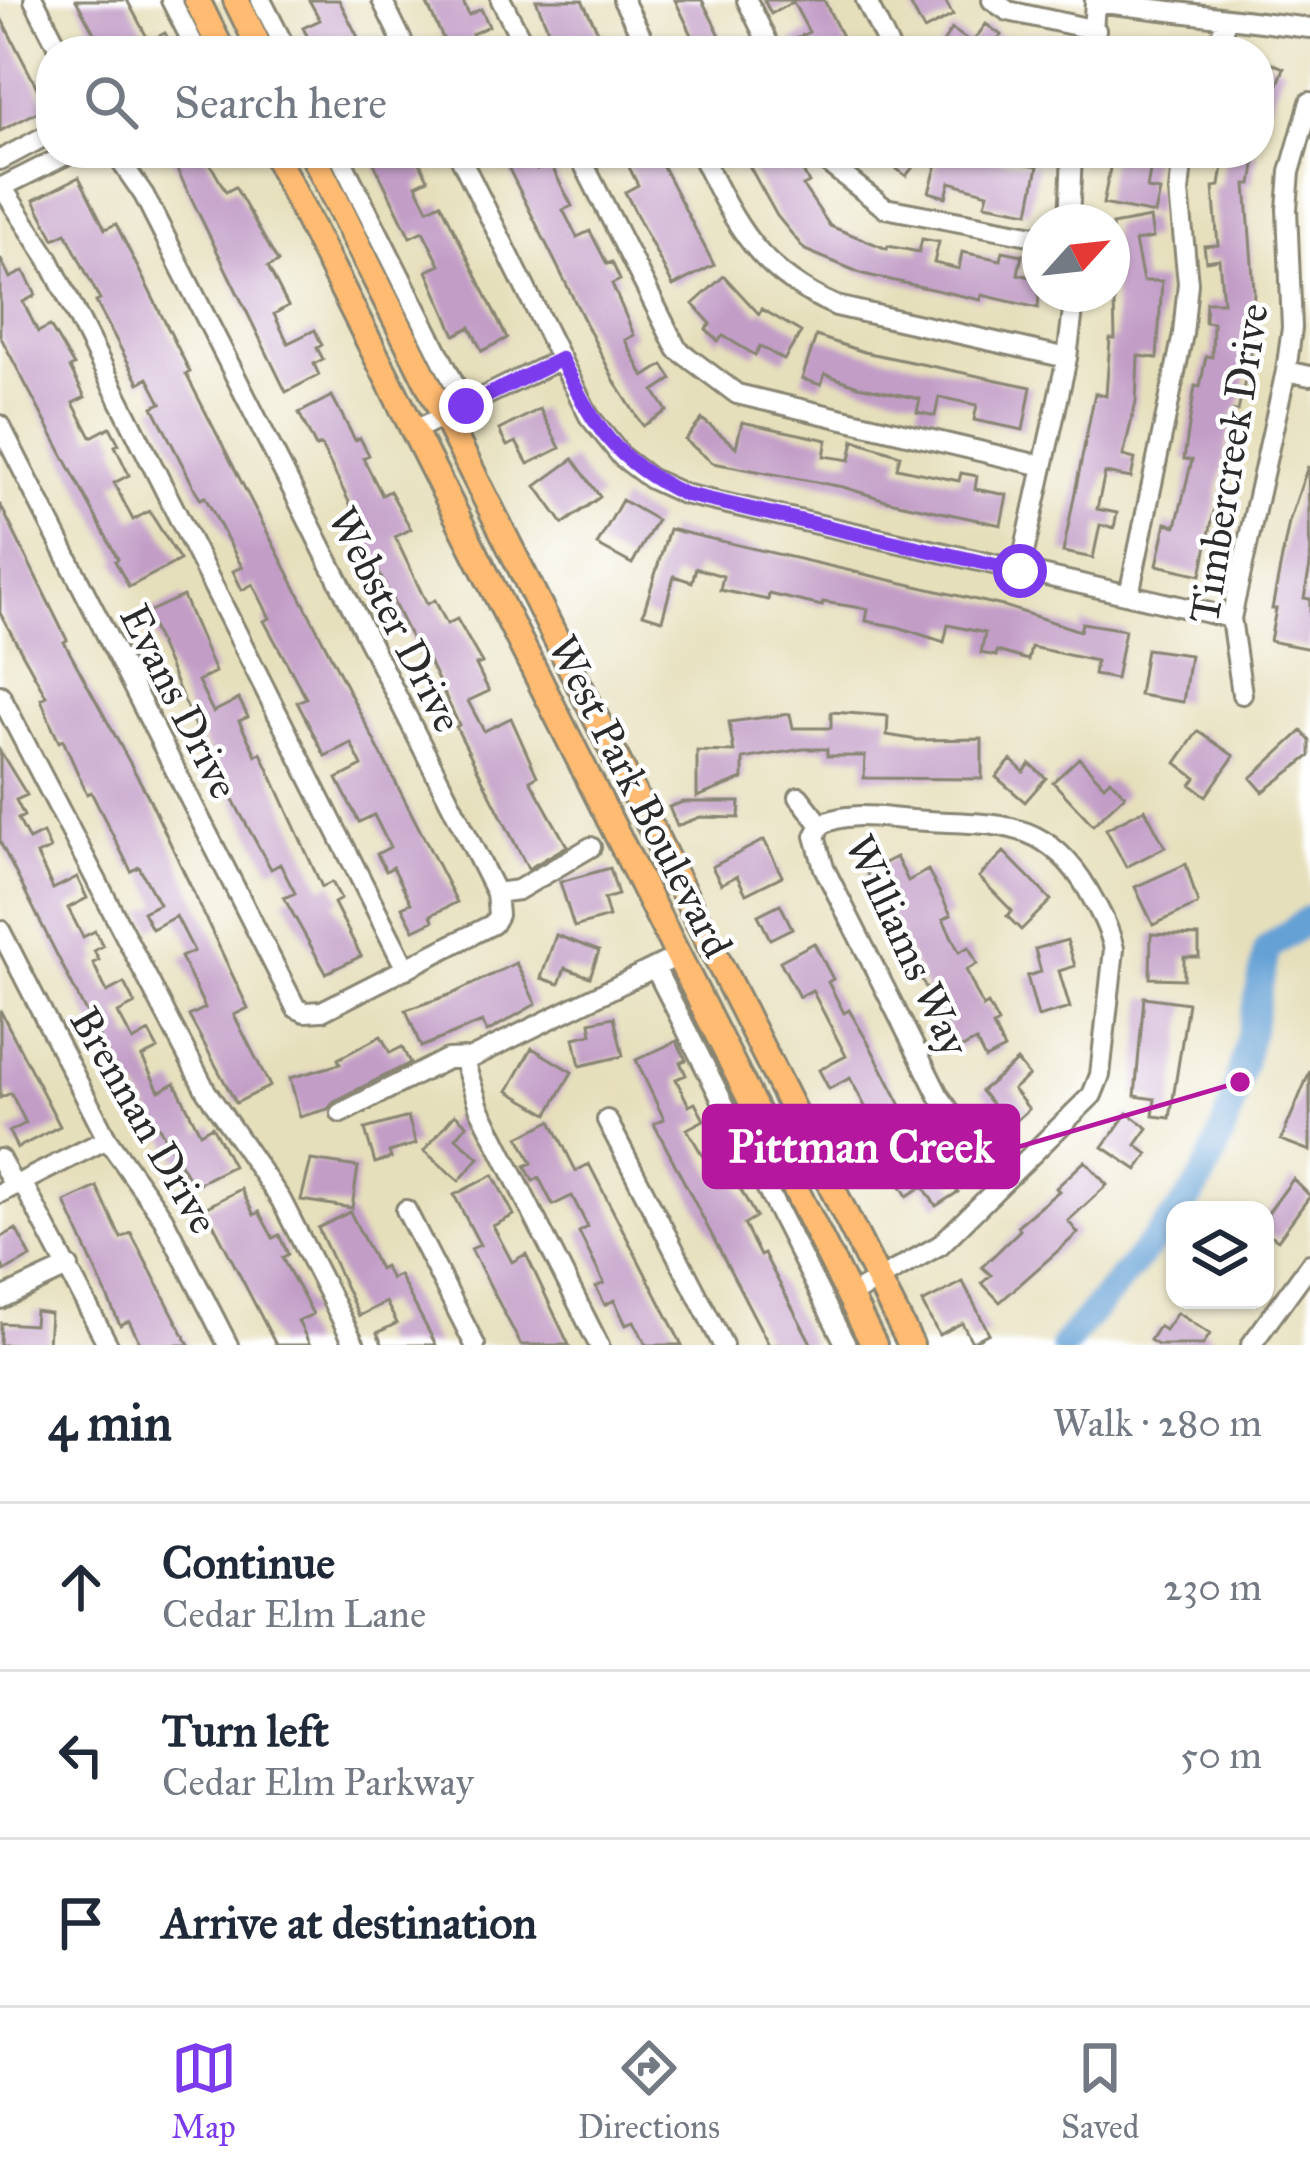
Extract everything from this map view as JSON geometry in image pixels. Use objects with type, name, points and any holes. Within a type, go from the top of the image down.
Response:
[{"type":"main road","points":[[197,0],[209,36]]},
{"type":"main road","points":[[236,0],[254,36]]},
{"type":"main road","name":"West Park Boulevard","points":[[282,168],[667,962],[874,1345]]},
{"type":"main road","name":"West Park Boulevard","points":[[320,168],[455,411],[911,1345]]},
{"type":"street","points":[[34,0],[52,36]]},
{"type":"street","points":[[171,0],[201,36]]},
{"type":"street","points":[[261,0],[279,36]]},
{"type":"street","points":[[382,0],[400,36]]},
{"type":"street","points":[[501,0],[519,36]]},
{"type":"street","points":[[623,0],[641,36]]},
{"type":"street","points":[[747,0],[765,36]]},
{"type":"street","points":[[866,0],[884,36]]},
{"type":"street","points":[[992,0],[1008,11],[1096,31]]},
{"type":"street","points":[[1095,36],[1095,1],[1310,28]]},
{"type":"street","points":[[1221,36],[1227,18]]},
{"type":"street","name":"Timbercreek Drive","points":[[1242,694],[1231,618],[1286,371],[1292,328],[1290,172],[1310,102]]},
{"type":"street","points":[[0,160],[36,141]]},
{"type":"street","points":[[40,168],[1,188],[59,279],[406,969],[493,923],[500,904],[496,893],[518,890],[591,847]]},
{"type":"street","name":"Webster Drive","points":[[125,168],[496,893]]},
{"type":"street","points":[[345,168],[455,411]]},
{"type":"street","points":[[466,168],[589,416],[622,458],[651,478],[684,494],[1231,618]]},
{"type":"street","points":[[586,168],[677,349],[737,394],[1043,466]]},
{"type":"street","points":[[708,168],[747,241],[801,290],[836,306],[1067,358]]},
{"type":"street","points":[[834,168],[885,208],[1022,234]]},
{"type":"street","points":[[1070,204],[1071,168]]},
{"type":"street","points":[[1129,595],[1183,334],[1188,283],[1179,192],[1181,168]]},
{"type":"street","points":[[1020,571],[1073,312]]},
{"type":"street","points":[[413,431],[561,359]]},
{"type":"street","points":[[1286,371],[1310,376]]},
{"type":"street","name":"Evans Drive","points":[[0,425],[296,1008],[322,1011],[406,969]]},
{"type":"street","points":[[0,695],[206,1091],[281,1200],[355,1345]]},
{"type":"street","name":"Williams Way","points":[[799,797],[821,825],[815,836],[824,868],[939,1096],[963,1130],[1009,1177]]},
{"type":"street","points":[[821,825],[833,818],[875,817],[1036,833],[1074,866],[1110,929],[1114,949],[1100,1075],[1092,1094],[940,1245],[849,1296]]},
{"type":"street","name":"Brennan Drive","points":[[0,930],[107,1139],[163,1218],[228,1345]]},
{"type":"street","points":[[341,1113],[447,1059],[471,1058],[667,962],[846,1345]]},
{"type":"street","points":[[463,1058],[479,1107],[599,1345]]},
{"type":"street","points":[[607,1120],[723,1345]]},
{"type":"street","points":[[12,1187],[107,1139]]},
{"type":"street","points":[[0,1159],[12,1187],[69,1267],[108,1345]]},
{"type":"street","points":[[406,1210],[475,1345]]},
{"type":"street","points":[[1251,1345],[1310,1264]]},
{"type":"street","points":[[0,1299],[69,1267]]},
{"type":"building","points":[[76,0],[127,0],[146,36],[96,36]]},
{"type":"building","points":[[309,0],[339,0],[357,36],[307,36],[303,28],[320,20]]},
{"type":"building","points":[[425,0],[462,0],[469,15],[481,9],[489,26],[473,36],[442,36]]},
{"type":"building","points":[[536,0],[582,0],[600,36],[551,36]]},
{"type":"building","points":[[675,0],[702,0],[720,36],[692,35]]},
{"type":"building","points":[[764,0],[824,0],[842,36],[801,36],[809,32],[793,2],[771,14]]},
{"type":"building","points":[[908,0],[945,0],[953,15],[924,30]]},
{"type":"building","points":[[0,16],[36,86],[36,113],[0,131]]},
{"type":"building","points":[[986,24],[1001,35],[1000,36],[977,36]]},
{"type":"building","points":[[1274,64],[1284,68],[1274,95]]},
{"type":"building","points":[[176,168],[212,168],[226,192],[235,187],[278,262],[268,267],[288,306],[274,314],[288,343],[315,330],[322,345],[317,348],[323,359],[314,364],[319,375],[286,392]]},
{"type":"building","points":[[376,168],[422,168],[428,179],[416,185],[428,209],[441,203],[507,338],[482,351],[470,327],[455,335],[427,271],[440,265],[423,231],[410,237]]},
{"type":"building","points":[[508,168],[553,168],[572,206],[563,210],[577,237],[590,231],[620,280],[612,284],[634,335],[625,340],[644,377],[663,365],[672,379],[654,391],[667,411],[643,426],[615,382]]},
{"type":"building","points":[[630,168],[664,168],[714,265],[673,286],[625,192],[638,185]]},
{"type":"building","points":[[750,168],[802,168],[809,183],[803,186],[830,226],[887,249],[919,252],[922,239],[939,242],[934,263],[959,269],[962,252],[1001,260],[1003,251],[1022,255],[1018,274],[1022,275],[1022,304],[863,274],[805,250],[777,216]]},
{"type":"building","points":[[936,168],[1038,168],[1031,204],[1022,204],[1022,211],[985,204],[988,193],[950,182],[946,197],[929,192]]},
{"type":"building","points":[[1110,168],[1150,168],[1147,189],[1160,191],[1155,214],[1130,209],[1130,204],[1103,204]]},
{"type":"building","points":[[1223,168],[1255,168],[1252,184],[1246,184],[1254,290],[1252,350],[1238,411],[1234,411],[1201,575],[1157,565],[1166,523],[1176,526],[1192,460],[1184,459],[1195,386],[1200,387],[1206,356],[1212,357],[1213,323],[1205,322],[1206,302],[1223,302],[1219,259],[1206,261],[1204,246],[1218,245],[1213,187],[1220,186]]},
{"type":"building","points":[[79,177],[105,229],[116,224],[190,372],[186,374],[457,902],[414,930],[402,907],[411,903],[393,867],[386,871],[377,854],[390,847],[374,815],[359,822],[337,779],[362,766],[351,743],[325,756],[297,702],[306,698],[264,621],[270,618],[253,584],[242,590],[233,571],[242,567],[205,497],[200,499],[153,407],[161,403],[148,378],[139,383],[66,233],[54,239],[34,200]]},
{"type":"building","points":[[1150,218],[1153,238],[1135,241],[1143,281],[1162,281],[1157,358],[1138,356],[1136,402],[1123,456],[1135,459],[1131,478],[1105,473],[1097,509],[1117,513],[1114,528],[1100,525],[1093,558],[1063,552],[1095,393],[1106,396],[1114,312],[1130,312],[1130,222]]},
{"type":"building","points":[[0,258],[10,278],[24,271],[36,295],[23,302],[38,332],[50,326],[74,366],[70,368],[85,397],[73,403],[91,437],[110,427],[119,444],[115,446],[129,475],[114,483],[133,520],[149,511],[180,560],[129,587],[0,336]]},
{"type":"building","points":[[724,276],[759,314],[762,309],[801,332],[784,360],[760,346],[755,355],[723,336],[718,341],[706,329],[711,324],[693,304]]},
{"type":"building","points":[[816,336],[864,352],[1031,387],[1023,430],[974,420],[977,405],[939,397],[935,416],[917,412],[920,399],[825,374],[821,385],[802,379]]},
{"type":"building","points":[[332,396],[355,440],[360,438],[369,455],[363,458],[382,495],[390,491],[411,529],[395,537],[427,604],[435,600],[447,624],[457,619],[482,663],[476,665],[489,691],[468,701],[484,731],[511,718],[537,776],[530,780],[567,846],[528,869],[456,727],[426,655],[421,658],[349,512],[353,510],[321,445],[316,447],[299,413]]},
{"type":"building","points":[[540,409],[560,448],[528,464],[516,442],[507,446],[499,430]]},
{"type":"building","points":[[702,419],[736,447],[742,422],[827,440],[824,456],[850,460],[854,440],[900,455],[897,468],[959,481],[961,473],[977,476],[975,489],[1007,495],[1001,525],[843,487],[713,463],[685,440]]},
{"type":"building","points":[[573,459],[600,497],[563,524],[536,486]]},
{"type":"building","points":[[1308,466],[1310,566],[1304,598],[1310,599],[1310,649],[1270,641],[1289,522]]},
{"type":"building","points":[[622,500],[657,520],[632,564],[597,545]]},
{"type":"building","points":[[0,504],[64,642],[148,796],[248,1008],[234,1015],[270,1086],[236,1103],[189,1016],[205,1008],[181,957],[194,951],[176,916],[152,929],[143,912],[159,904],[139,867],[131,871],[91,792],[87,794],[63,740],[59,742],[51,725],[41,699],[46,696],[0,613]]},
{"type":"building","points":[[669,529],[1007,607],[1080,631],[1082,623],[1125,630],[1116,679],[1094,675],[1096,661],[1031,647],[1028,660],[997,651],[996,656],[981,653],[985,633],[948,625],[944,642],[866,621],[868,609],[823,602],[822,606],[769,594],[768,600],[720,590],[723,576],[696,568],[692,582],[674,576],[662,620],[643,614]]},
{"type":"building","points":[[183,596],[215,672],[198,681],[213,712],[239,699],[248,717],[239,721],[256,755],[261,753],[322,887],[332,882],[341,899],[334,903],[361,956],[326,973],[284,898],[295,893],[280,864],[271,869],[240,813],[193,722],[146,613]]},
{"type":"building","points":[[1146,649],[1190,655],[1183,702],[1139,695]]},
{"type":"building","points":[[831,712],[888,716],[887,735],[917,740],[982,739],[982,779],[864,778],[865,756],[827,756],[827,749],[803,749],[743,759],[743,779],[697,797],[697,751],[734,752],[729,722],[790,714],[793,728],[831,728]]},
{"type":"building","points":[[1198,731],[1234,756],[1206,796],[1191,785],[1196,778],[1176,763]]},
{"type":"building","points":[[1302,731],[1310,741],[1310,756],[1263,792],[1251,778]]},
{"type":"building","points":[[0,751],[27,795],[16,800],[24,816],[18,819],[29,840],[43,833],[50,849],[37,855],[53,889],[77,877],[87,898],[68,908],[83,937],[95,931],[103,946],[94,951],[99,960],[93,963],[107,992],[124,983],[135,1004],[118,1013],[133,1041],[149,1032],[158,1049],[142,1057],[159,1091],[175,1083],[200,1133],[212,1126],[233,1166],[193,1186],[137,1089],[130,1093],[101,1042],[0,842]]},
{"type":"building","points":[[1079,758],[1104,785],[1110,779],[1125,795],[1093,825],[1053,782]]},
{"type":"building","points":[[1011,760],[1024,772],[1030,764],[1046,778],[1025,802],[996,777]]},
{"type":"building","points":[[683,802],[740,802],[739,818],[700,817],[677,826],[669,807]]},
{"type":"building","points":[[1145,809],[1165,847],[1126,867],[1106,829]]},
{"type":"building","points":[[764,840],[782,876],[746,894],[737,876],[721,884],[712,867]]},
{"type":"building","points":[[1004,852],[1051,900],[1021,930],[1007,916],[1012,911],[979,877]]},
{"type":"building","points":[[896,857],[908,881],[928,870],[951,915],[943,919],[959,952],[969,947],[977,964],[966,970],[983,1007],[988,1004],[998,1023],[993,1026],[1004,1049],[985,1059],[976,1041],[958,1050],[866,872]]},
{"type":"building","points":[[1186,864],[1198,904],[1153,925],[1135,887]]},
{"type":"building","points":[[610,868],[618,895],[604,899],[609,917],[574,927],[560,882]]},
{"type":"building","points":[[780,904],[792,928],[770,939],[758,915]]},
{"type":"building","points":[[1151,934],[1199,936],[1199,957],[1184,957],[1184,979],[1150,978]]},
{"type":"building","points":[[556,935],[599,951],[590,977],[565,968],[559,984],[541,978]]},
{"type":"building","points":[[1067,940],[1075,966],[1059,971],[1070,1008],[1038,1017],[1027,976],[1041,972],[1035,949]]},
{"type":"building","points":[[814,943],[844,1013],[849,1010],[869,1044],[925,1152],[930,1149],[958,1192],[936,1206],[923,1186],[907,1196],[877,1131],[858,1140],[849,1121],[868,1112],[850,1078],[829,1089],[819,1070],[846,1056],[812,990],[799,997],[780,961]]},
{"type":"building","points":[[516,963],[536,1004],[487,1032],[482,1022],[421,1047],[406,1010]]},
{"type":"building","points":[[1144,997],[1188,1003],[1170,1118],[1153,1116],[1155,1099],[1135,1096]]},
{"type":"building","points":[[0,1010],[60,1126],[17,1148],[9,1132],[26,1123],[11,1093],[0,1098]]},
{"type":"building","points":[[614,1017],[623,1056],[580,1066],[574,1038],[592,1034],[590,1022]]},
{"type":"building","points":[[381,1036],[390,1053],[402,1047],[410,1063],[328,1109],[300,1117],[290,1078],[340,1064],[338,1059]]},
{"type":"building","points":[[677,1041],[686,1060],[680,1062],[686,1075],[676,1079],[689,1106],[695,1103],[704,1120],[687,1129],[720,1185],[734,1178],[756,1217],[744,1224],[812,1345],[769,1345],[654,1124],[664,1119],[636,1060]]},
{"type":"building","points":[[532,1048],[572,1072],[548,1114],[508,1091]]},
{"type":"building","points":[[1017,1061],[1029,1076],[1013,1089],[1029,1109],[1010,1126],[981,1091]]},
{"type":"building","points":[[1310,1071],[1310,1151],[1281,1140]]},
{"type":"building","points":[[1127,1113],[1148,1128],[1136,1145],[1148,1154],[1137,1170],[1103,1147]]},
{"type":"building","points":[[455,1114],[467,1125],[456,1138],[479,1158],[459,1181],[424,1151]]},
{"type":"building","points":[[408,1117],[416,1144],[389,1152],[391,1158],[375,1163],[365,1129]]},
{"type":"building","points":[[551,1121],[576,1171],[589,1164],[682,1345],[646,1345],[634,1321],[626,1325],[614,1300],[605,1305],[596,1287],[604,1283],[579,1232],[588,1227],[572,1196],[553,1205],[539,1178],[533,1181],[525,1166],[532,1163],[519,1137]]},
{"type":"building","points":[[311,1160],[358,1167],[352,1208],[301,1200]]},
{"type":"building","points":[[1085,1161],[1107,1185],[1068,1221],[1078,1233],[1000,1302],[982,1283],[991,1275],[982,1267]]},
{"type":"building","points":[[493,1175],[514,1215],[493,1226],[512,1262],[526,1254],[569,1345],[521,1345],[471,1249],[480,1245],[454,1195]]},
{"type":"building","points":[[1293,1179],[1310,1196],[1278,1240],[1274,1237],[1274,1205]]},
{"type":"building","points":[[97,1187],[121,1238],[131,1233],[189,1345],[141,1345],[129,1321],[120,1325],[65,1202]]},
{"type":"building","points":[[241,1189],[254,1215],[259,1212],[288,1254],[282,1258],[313,1314],[298,1321],[310,1345],[276,1345],[205,1208]]},
{"type":"building","points":[[350,1212],[379,1269],[384,1266],[391,1279],[399,1275],[436,1345],[383,1345],[377,1333],[397,1323],[386,1302],[359,1316],[318,1228]]},
{"type":"building","points":[[16,1229],[31,1257],[5,1271],[0,1238]]},
{"type":"building","points":[[963,1282],[989,1333],[972,1342],[962,1323],[939,1335],[922,1303]]},
{"type":"building","points":[[35,1311],[50,1313],[48,1345],[0,1345],[1,1323],[34,1325]]},
{"type":"building","points":[[1177,1313],[1210,1334],[1203,1345],[1158,1345],[1150,1340]]},
{"type":"waterway","points":[[1186,1201],[1226,1122],[1267,949],[1310,918]]},
{"type":"waterway","points":[[1064,1345],[1166,1226]]},
{"type":"place","name":"Pittman Creek","points":[[1240,1082]]},
{"type":"route","points":[[466,406],[561,359],[589,416],[622,458],[684,494],[1020,571]]}]
